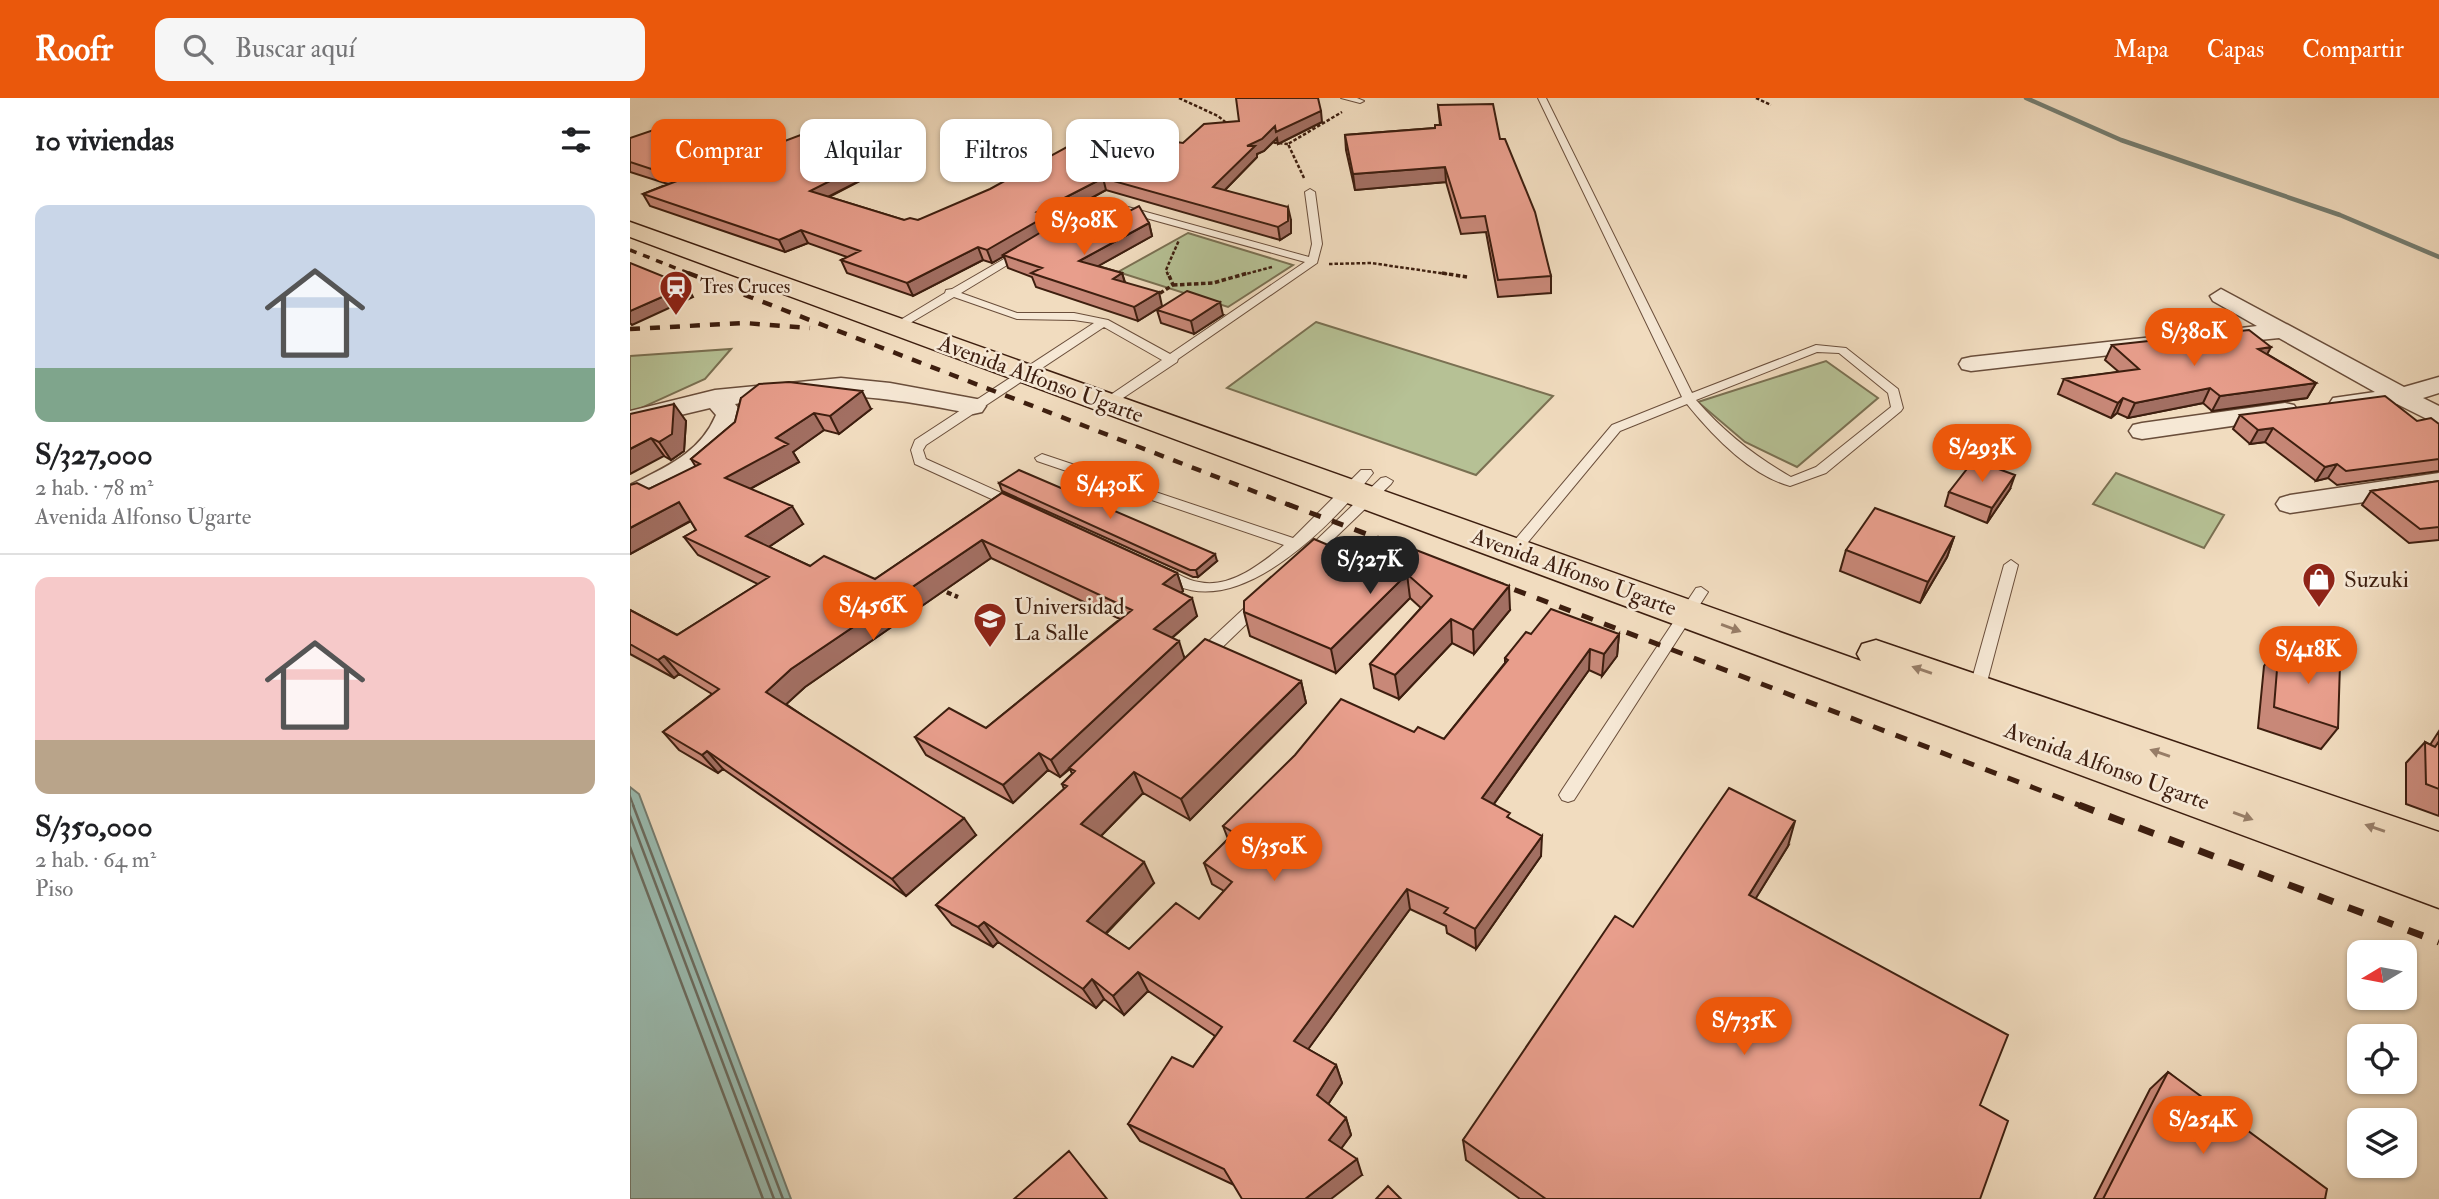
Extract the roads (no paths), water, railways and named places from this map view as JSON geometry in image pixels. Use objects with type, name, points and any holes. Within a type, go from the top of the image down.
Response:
[{"type":"main road","name":"Avenida Alfonso Ugarte","points":[[630,209],[908,320]]},
{"type":"main road","name":"Avenida Alfonso Ugarte","points":[[630,229],[908,320],[1974,703],[2439,888]]},
{"type":"main road","name":"Avenida Alfonso Ugarte","points":[[1974,703],[2439,851]]},
{"type":"street","points":[[2221,296],[2439,417]]},
{"type":"street","points":[[1970,364],[2284,330]]},
{"type":"street","points":[[2142,431],[2401,396],[2439,385]]},
{"type":"street","points":[[630,419],[715,398],[792,388],[844,386],[973,406]]},
{"type":"street","points":[[630,496],[706,456],[724,433],[730,414],[715,398]]},
{"type":"street","points":[[2290,504],[2439,482]]},
{"type":"lane","points":[[1345,98],[1360,102]]},
{"type":"lane","points":[[1521,541],[1616,428],[1688,398],[1816,348],[1842,350],[1894,392],[1897,408],[1821,470],[1790,482],[1744,457],[1720,436],[1688,398],[1542,98]]},
{"type":"lane","points":[[1118,395],[1173,360],[1309,260],[1317,244],[1310,192]]},
{"type":"lane","points":[[1041,241],[1075,221],[1111,209],[1143,213],[1309,260]]},
{"type":"lane","points":[[908,320],[950,292],[1030,247]]},
{"type":"lane","points":[[950,292],[1015,315],[1079,317],[1104,323],[1135,335],[1153,352],[1173,360]]},
{"type":"lane","points":[[1034,513],[929,466],[918,457],[920,443],[1104,323]]},
{"type":"lane","points":[[1042,458],[1294,542]]},
{"type":"lane","points":[[1153,569],[1190,585],[1221,587],[1247,579],[1367,486]]},
{"type":"lane","points":[[1290,573],[1367,486]]},
{"type":"lane","points":[[1974,703],[2011,565]]},
{"type":"lane","points":[[1190,669],[1270,592]]},
{"type":"lane","points":[[1568,795],[1695,602]]},
{"type":"water","points":[[630,787],[639,794],[791,1199],[630,1199]]},
{"type":"waterway","points":[[2026,98],[2121,140],[2340,215],[2439,257]]},
{"type":"railway","points":[[630,250],[693,275]]},
{"type":"railway","points":[[688,273],[1292,506]]},
{"type":"railway","points":[[630,329],[745,323],[810,328]]},
{"type":"railway","points":[[1287,504],[1401,547]]},
{"type":"railway","points":[[1492,581],[2084,807]]},
{"type":"railway","points":[[2079,805],[2439,942]]},
{"type":"place","name":"Tres Cruces","points":[[676,317]]},
{"type":"place","name":"Suzuki","points":[[2319,609]]},
{"type":"place","name":"Universidad La Salle","points":[[990,649]]}]
